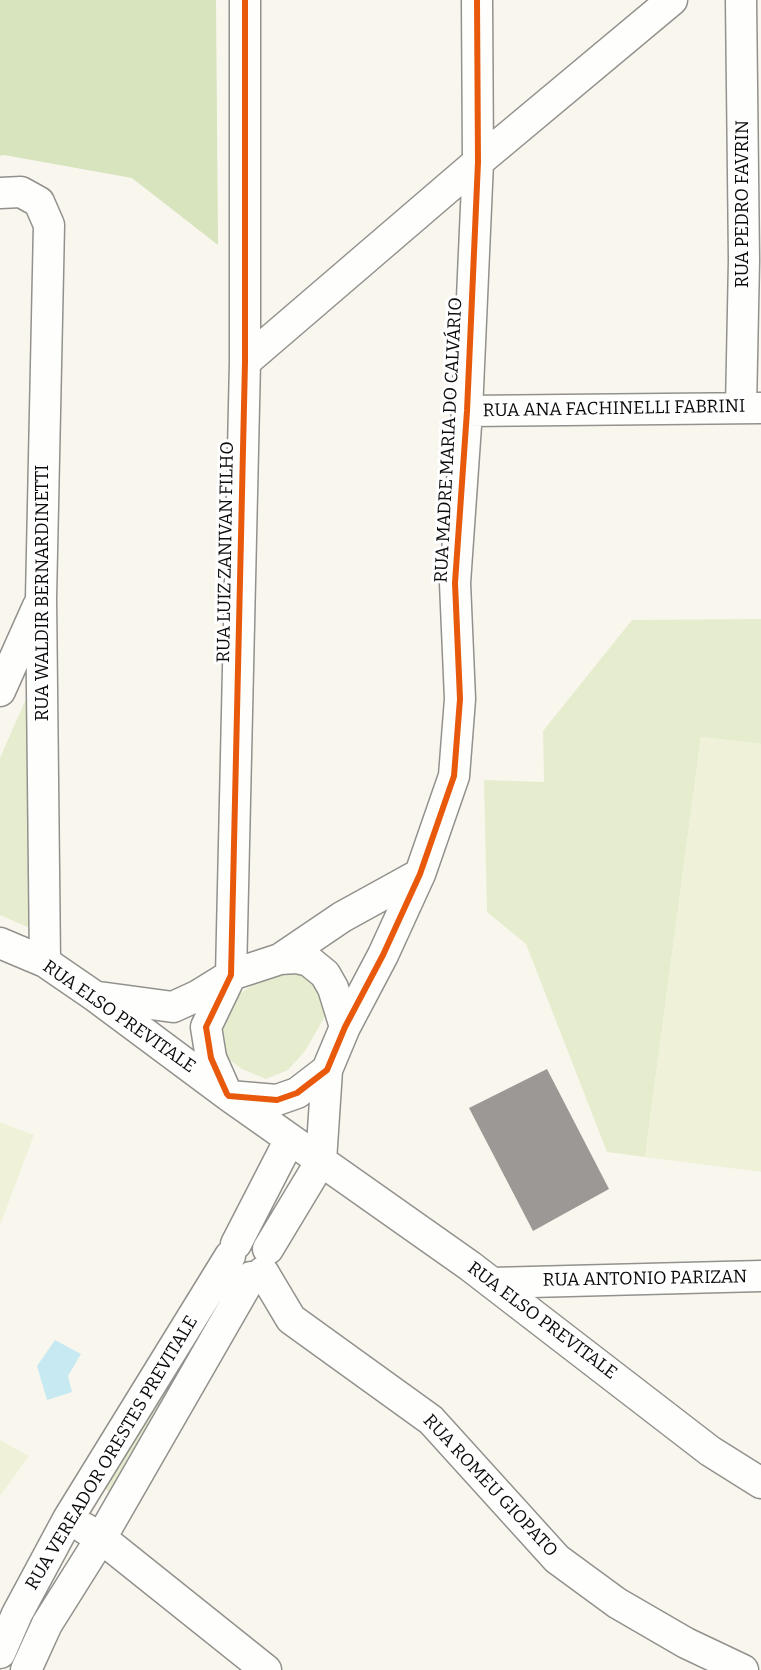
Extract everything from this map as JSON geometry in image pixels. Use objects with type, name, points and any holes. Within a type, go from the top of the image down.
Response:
[{"type":"street","name":"RUA LUIZ ZANIVAN FILHO","points":[[228,1095],[211,1058],[206,1027],[231,975],[245,362],[245,0]]},
{"type":"street","name":"RUA MADRE MARIA DO CALVÁRIO","points":[[228,1095],[277,1100],[297,1093],[327,1070],[345,1027],[383,955],[420,874],[454,776],[460,699],[455,583],[467,411],[478,162],[477,0]]},
{"type":"street","points":[[245,362],[478,162],[672,0]]},
{"type":"street","name":"RUA PEDRO FAVRIN","points":[[741,0],[744,260],[751,408]]},
{"type":"street","name":"RUA WALDIR BERNARDINETTI","points":[[0,193],[21,192],[39,202],[49,225],[41,598],[45,962]]},
{"type":"street","name":"RUA ANA FACHINELLI FABRINI","points":[[467,411],[751,408]]},
{"type":"street","points":[[0,691],[41,598]]},
{"type":"street","points":[[280,959],[342,917],[420,874]]},
{"type":"street","name":"RUA ELSO PREVITALE","points":[[0,943],[45,962],[96,997],[228,1095],[492,1283],[710,1451],[761,1483]]},
{"type":"street","points":[[96,997],[173,1007],[197,996],[231,975],[280,959],[296,958],[309,961],[325,974],[333,988],[345,1027]]},
{"type":"street","points":[[321,1161],[327,1070]]},
{"type":"street","name":"RUA VEREADOR ORESTES PREVITALE","points":[[0,1653],[16,1614],[68,1519],[233,1250],[290,1139]]},
{"type":"street","name":"RUA VEREADOR ORESTES PREVITALE","points":[[26,1670],[47,1624],[101,1538],[321,1161]]},
{"type":"street","name":"RUA ROMEU GIOPATO","points":[[233,1250],[231,1262],[238,1273],[260,1266],[291,1319],[431,1420],[557,1559],[617,1603],[686,1643],[743,1670]]},
{"type":"street","name":"RUA ANTONIO PARIZAN","points":[[492,1283],[761,1276]]},
{"type":"street","points":[[68,1519],[101,1538],[266,1670]]},
{"type":"green space","points":[[0,0],[216,0],[218,245],[132,178],[0,156]]},
{"type":"green space","points":[[761,619],[761,744],[701,737],[645,1157],[607,1152],[526,944],[487,912],[484,780],[544,782],[543,731],[632,620]]},
{"type":"green space","points":[[29,692],[32,929],[0,915],[0,758]]},
{"type":"green space","points":[[701,737],[761,744],[761,1172],[645,1157]]},
{"type":"green space","points":[[301,968],[331,1006],[305,1051],[288,1070],[266,1079],[242,1069],[227,1058],[220,1011],[239,994],[259,981]]},
{"type":"green space","points":[[0,1122],[34,1135],[0,1225]]},
{"type":"green space","points":[[215,1298],[228,1302],[115,1489],[108,1491],[104,1487]]},
{"type":"green space","points":[[0,1440],[29,1456],[0,1496]]},
{"type":"water","points":[[55,1340],[81,1354],[68,1376],[72,1392],[47,1400],[37,1366]]},
{"type":"building","points":[[547,1069],[609,1189],[533,1231],[469,1108]]},
{"type":"cycle path","points":[[227,1094],[211,1058],[206,1027],[231,975],[245,362],[245,0]]},
{"type":"cycle path","points":[[229,1096],[277,1100],[297,1093],[327,1070],[345,1027],[383,955],[420,874],[454,776],[460,699],[455,583],[467,411],[478,162],[477,0]]}]
